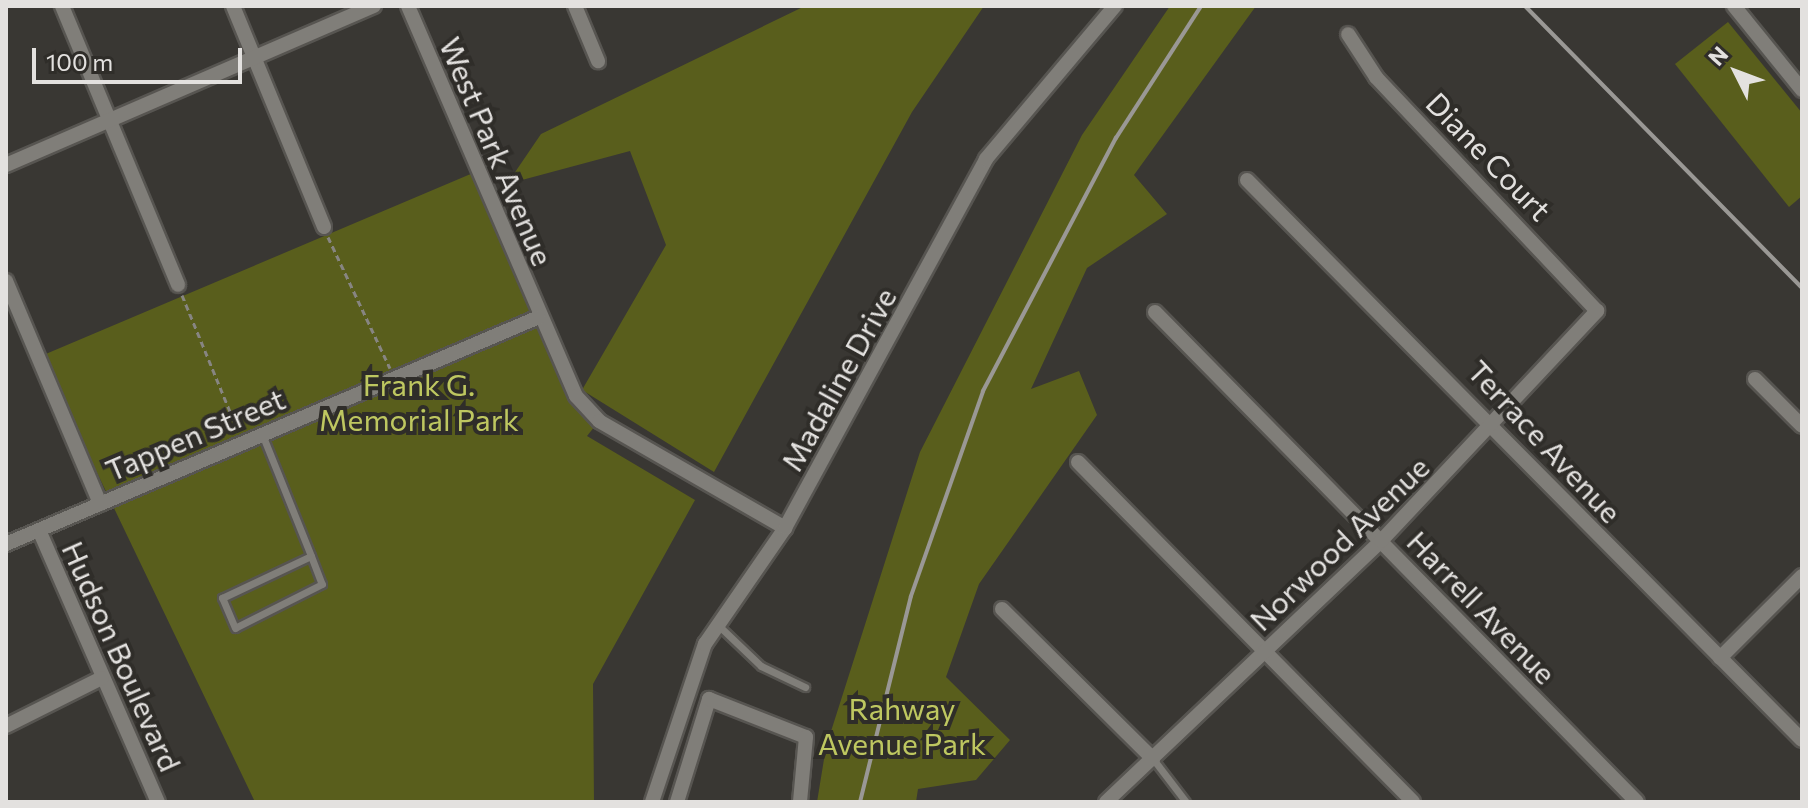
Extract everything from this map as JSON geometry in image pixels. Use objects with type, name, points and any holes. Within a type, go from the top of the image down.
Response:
[{"type":"street","points":[[62,6],[178,285]]},
{"type":"street","points":[[233,6],[324,227]]},
{"type":"street","points":[[6,165],[374,6]]},
{"type":"street","name":"West Park Avenue","points":[[408,6],[569,385],[599,421],[785,528]]},
{"type":"street","points":[[575,6],[598,61]]},
{"type":"street","name":"Madaline Drive","points":[[652,802],[705,644],[785,528],[986,159],[1115,6]]},
{"type":"street","points":[[1734,6],[1802,90]]},
{"type":"street","name":"Diane Court","points":[[1348,34],[1376,77],[1597,311]]},
{"type":"street","name":"Terrace Avenue","points":[[1247,180],[1496,424],[1802,740]]},
{"type":"street","points":[[6,281],[100,504]]},
{"type":"street","name":"Norwood Avenue","points":[[1106,802],[1381,541],[1496,424],[1597,311]]},
{"type":"street","name":"Harrell Avenue","points":[[1155,312],[1637,802]]},
{"type":"street","name":"Tappen Street","points":[[6,544],[539,317]]},
{"type":"street","points":[[1755,379],[1802,426]]},
{"type":"street","points":[[1078,462],[1413,802]]},
{"type":"street","name":"Hudson Boulevard","points":[[39,530],[158,802]]},
{"type":"street","points":[[1720,658],[1802,576]]},
{"type":"street","points":[[1002,609],[1153,759]]},
{"type":"street","points":[[6,726],[29,708],[102,678]]},
{"type":"street","points":[[677,802],[709,699],[806,737],[800,802]]},
{"type":"lane","points":[[262,434],[311,556],[322,584],[235,628],[222,598],[311,556]]},
{"type":"lane","points":[[718,625],[761,666],[805,687]]},
{"type":"lane","points":[[1153,759],[1186,802]]},
{"type":"path","points":[[324,227],[395,376]]},
{"type":"path","points":[[178,285],[243,442]]},
{"type":"green space","points":[[805,6],[984,6],[912,112],[714,472],[582,390],[666,245],[630,151],[507,184],[541,134]]},
{"type":"green space","name":"Rahway Avenue Park","points":[[1170,6],[1256,6],[1134,175],[1167,214],[1087,268],[1031,389],[1079,371],[1097,415],[979,584],[946,677],[1010,740],[976,780],[918,789],[916,802],[817,802],[826,747],[920,452],[1082,135]]},
{"type":"green space","points":[[1728,22],[1802,113],[1802,196],[1789,207],[1675,64]]},
{"type":"green space","name":"Frank G. Memorial Park","points":[[473,173],[525,299],[599,421],[587,436],[695,500],[593,684],[594,802],[255,802],[41,356]]},
{"type":"railway","points":[[860,802],[911,596],[983,391],[1116,138],[1201,6]]},
{"type":"railway","points":[[1525,6],[1802,288]]}]
